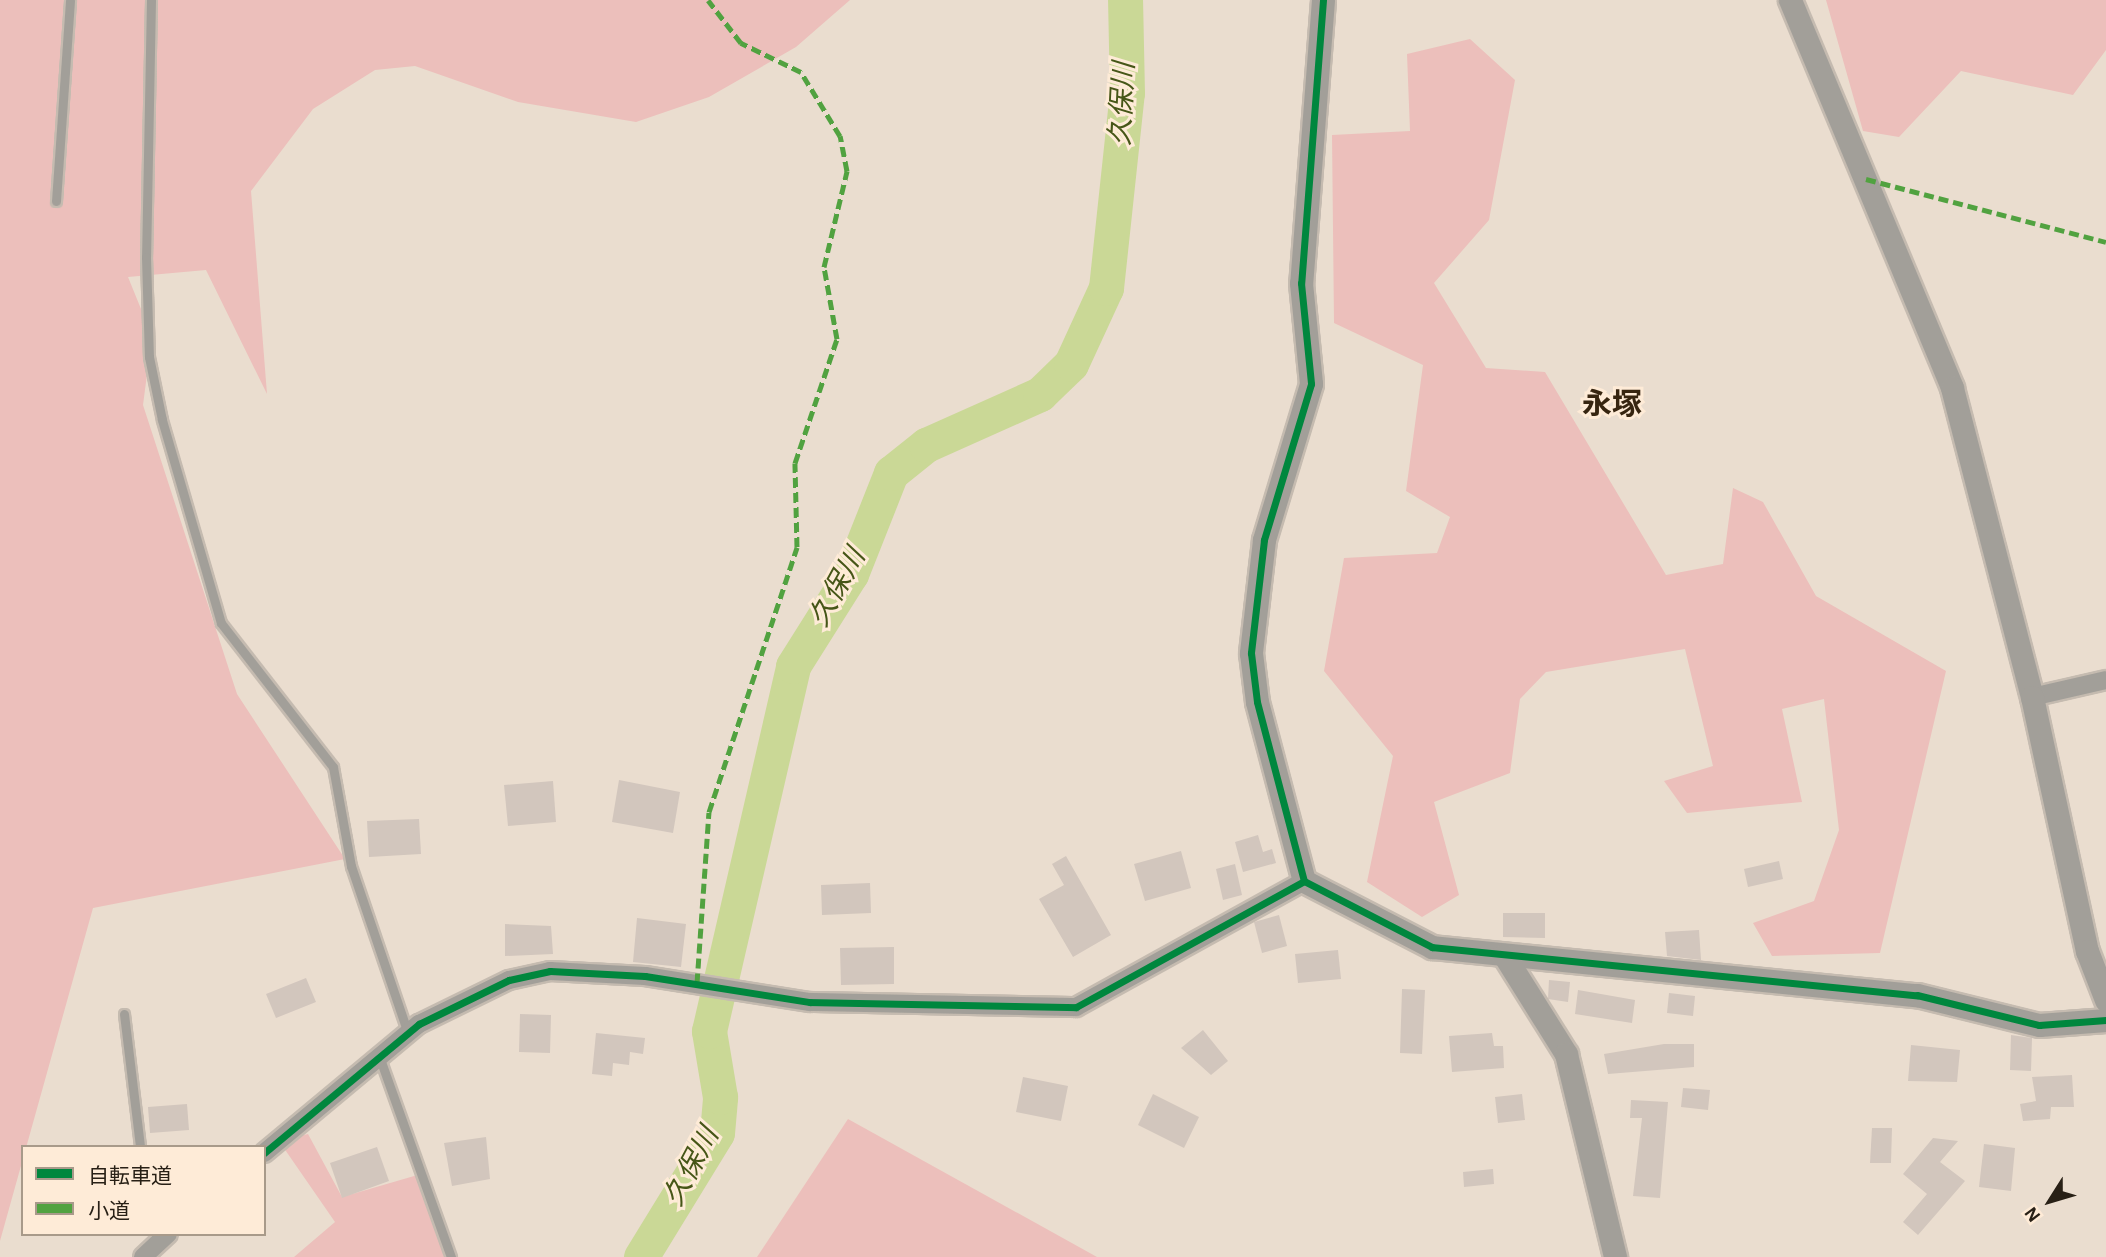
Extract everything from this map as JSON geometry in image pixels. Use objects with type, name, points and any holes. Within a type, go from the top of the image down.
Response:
[{"type":"street","points":[[1323,0],[1301,283],[1311,384],[1264,540],[1251,653],[1257,702],[1304,881],[1432,947],[1891,992],[2039,1025],[2106,1020]]},
{"type":"street","points":[[1790,0],[1952,388],[2032,698],[2087,951],[2106,999]]},
{"type":"street","points":[[2032,698],[2106,680]]},
{"type":"street","points":[[266,1151],[408,1033],[459,999],[550,971],[698,983],[810,1002],[1076,1007],[1304,881]]},
{"type":"street","points":[[1504,955],[1566,1054],[1615,1257]]},
{"type":"street","points":[[149,1250],[166,1236]]},
{"type":"lane","points":[[56,201],[70,0]]},
{"type":"lane","points":[[151,0],[146,257],[149,356],[162,420],[222,623],[333,767],[351,866],[408,1033]]},
{"type":"lane","points":[[124,1014],[139,1145]]},
{"type":"lane","points":[[379,1056],[451,1257]]},
{"type":"shaded area","points":[[0,0],[850,0],[796,47],[709,97],[636,122],[518,102],[415,66],[375,70],[313,109],[251,191],[267,394],[206,270],[128,277],[152,336],[143,405],[237,694],[345,859],[93,908],[27,1145],[21,1145],[21,1166],[0,1241]]},
{"type":"shaded area","points":[[1826,0],[2106,0],[2106,50],[2073,95],[1961,71],[1899,137],[1863,131]]},
{"type":"shaded area","points":[[1470,39],[1515,80],[1489,220],[1434,283],[1486,368],[1545,372],[1666,575],[1723,564],[1733,488],[1763,502],[1816,596],[1946,671],[1880,953],[1772,956],[1753,923],[1814,901],[1839,830],[1824,699],[1782,709],[1802,802],[1687,813],[1664,781],[1713,766],[1685,649],[1546,672],[1520,699],[1510,773],[1434,802],[1459,895],[1422,917],[1367,882],[1393,756],[1324,671],[1344,558],[1437,553],[1450,517],[1406,491],[1423,365],[1334,323],[1332,135],[1410,131],[1407,54]]},
{"type":"shaded area","points":[[848,1119],[1097,1257],[757,1257]]},
{"type":"shaded area","points":[[308,1134],[342,1197],[421,1174],[448,1257],[294,1257],[335,1222],[279,1141]]},
{"type":"building","points":[[619,780],[680,792],[673,833],[612,822]]},
{"type":"building","points":[[553,781],[556,822],[508,826],[504,785]]},
{"type":"building","points":[[419,819],[421,854],[369,857],[367,821]]},
{"type":"building","points":[[1258,835],[1263,852],[1272,849],[1276,863],[1243,872],[1235,842]]},
{"type":"building","points":[[1181,851],[1191,888],[1145,901],[1134,864]]},
{"type":"building","points":[[1066,856],[1111,935],[1073,957],[1039,899],[1064,885],[1052,864]]},
{"type":"building","points":[[1779,861],[1783,879],[1748,887],[1744,869]]},
{"type":"building","points":[[1235,864],[1242,895],[1223,900],[1216,869]]},
{"type":"building","points":[[870,883],[871,913],[822,915],[821,885]]},
{"type":"building","points":[[1503,913],[1545,913],[1545,938],[1503,937]]},
{"type":"building","points":[[1279,915],[1287,946],[1262,953],[1254,922]]},
{"type":"building","points":[[637,918],[686,924],[681,967],[633,962]]},
{"type":"building","points":[[505,924],[551,926],[553,954],[505,956]]},
{"type":"building","points":[[1699,930],[1701,960],[1667,956],[1665,932]]},
{"type":"building","points":[[894,947],[894,984],[841,985],[840,948]]},
{"type":"building","points":[[1338,950],[1341,979],[1298,983],[1295,954]]},
{"type":"building","points":[[306,978],[316,1002],[276,1018],[266,994]]},
{"type":"building","points":[[1549,980],[1570,982],[1568,1002],[1548,999]]},
{"type":"building","points":[[1402,989],[1425,990],[1422,1054],[1400,1053]]},
{"type":"building","points":[[1578,990],[1635,1000],[1632,1023],[1575,1014]]},
{"type":"building","points":[[1669,993],[1695,996],[1693,1016],[1667,1013]]},
{"type":"building","points":[[520,1014],[551,1015],[550,1053],[519,1052]]},
{"type":"building","points":[[1203,1030],[1228,1061],[1211,1075],[1181,1048]]},
{"type":"building","points":[[596,1033],[645,1038],[643,1054],[630,1052],[629,1065],[613,1063],[612,1076],[592,1074]]},
{"type":"building","points":[[1492,1033],[1494,1046],[1503,1046],[1504,1068],[1452,1072],[1449,1036]]},
{"type":"building","points":[[2011,1035],[2032,1038],[2031,1071],[2010,1070]]},
{"type":"building","points":[[1664,1044],[1694,1044],[1694,1067],[1608,1074],[1604,1054]]},
{"type":"building","points":[[1911,1045],[1960,1050],[1957,1082],[1908,1081]]},
{"type":"building","points":[[2072,1075],[2074,1107],[2051,1107],[2050,1119],[2023,1121],[2020,1104],[2036,1101],[2032,1077]]},
{"type":"building","points":[[1023,1077],[1068,1086],[1061,1121],[1016,1112]]},
{"type":"building","points":[[1683,1088],[1710,1090],[1708,1110],[1681,1107]]},
{"type":"building","points":[[1153,1094],[1199,1117],[1184,1148],[1138,1125]]},
{"type":"building","points":[[1522,1094],[1525,1120],[1498,1123],[1495,1097]]},
{"type":"building","points":[[1631,1100],[1668,1102],[1660,1198],[1633,1196],[1642,1118],[1630,1118]]},
{"type":"building","points":[[187,1104],[189,1130],[150,1133],[148,1107]]},
{"type":"building","points":[[1872,1128],[1892,1128],[1891,1163],[1870,1163]]},
{"type":"building","points":[[486,1137],[490,1179],[452,1186],[444,1143]]},
{"type":"building","points":[[1933,1138],[1958,1141],[1940,1162],[1965,1181],[1918,1235],[1903,1222],[1927,1194],[1903,1174]]},
{"type":"building","points":[[1984,1144],[2015,1148],[2011,1191],[1979,1187]]},
{"type":"building","points":[[377,1147],[389,1181],[342,1198],[330,1163]]},
{"type":"building","points":[[1493,1169],[1494,1184],[1464,1187],[1463,1172]]},
{"type":"waterway","name":"久保川","points":[[641,1257],[717,1133],[720,1097],[709,1031],[793,666],[851,574],[891,473],[926,445],[1040,394],[1071,364],[1106,288],[1127,93],[1125,0]]},
{"type":"marked path","points":[[697,983],[709,812],[797,547],[795,463],[837,339],[824,267],[847,171],[840,136],[801,72],[741,43],[708,0]]},
{"type":"marked path","points":[[1866,179],[2106,242]]},
{"type":"cycle path","points":[[1323,0],[1301,283],[1311,384],[1264,540],[1251,653],[1257,702],[1304,881],[1432,947],[1917,995],[2039,1025],[2106,1020]]},
{"type":"cycle path","points":[[266,1151],[419,1024],[509,980],[550,971],[645,976],[810,1002],[1076,1007],[1304,881]]},
{"type":"district","name":"永塚","points":[[1612,405]]}]
